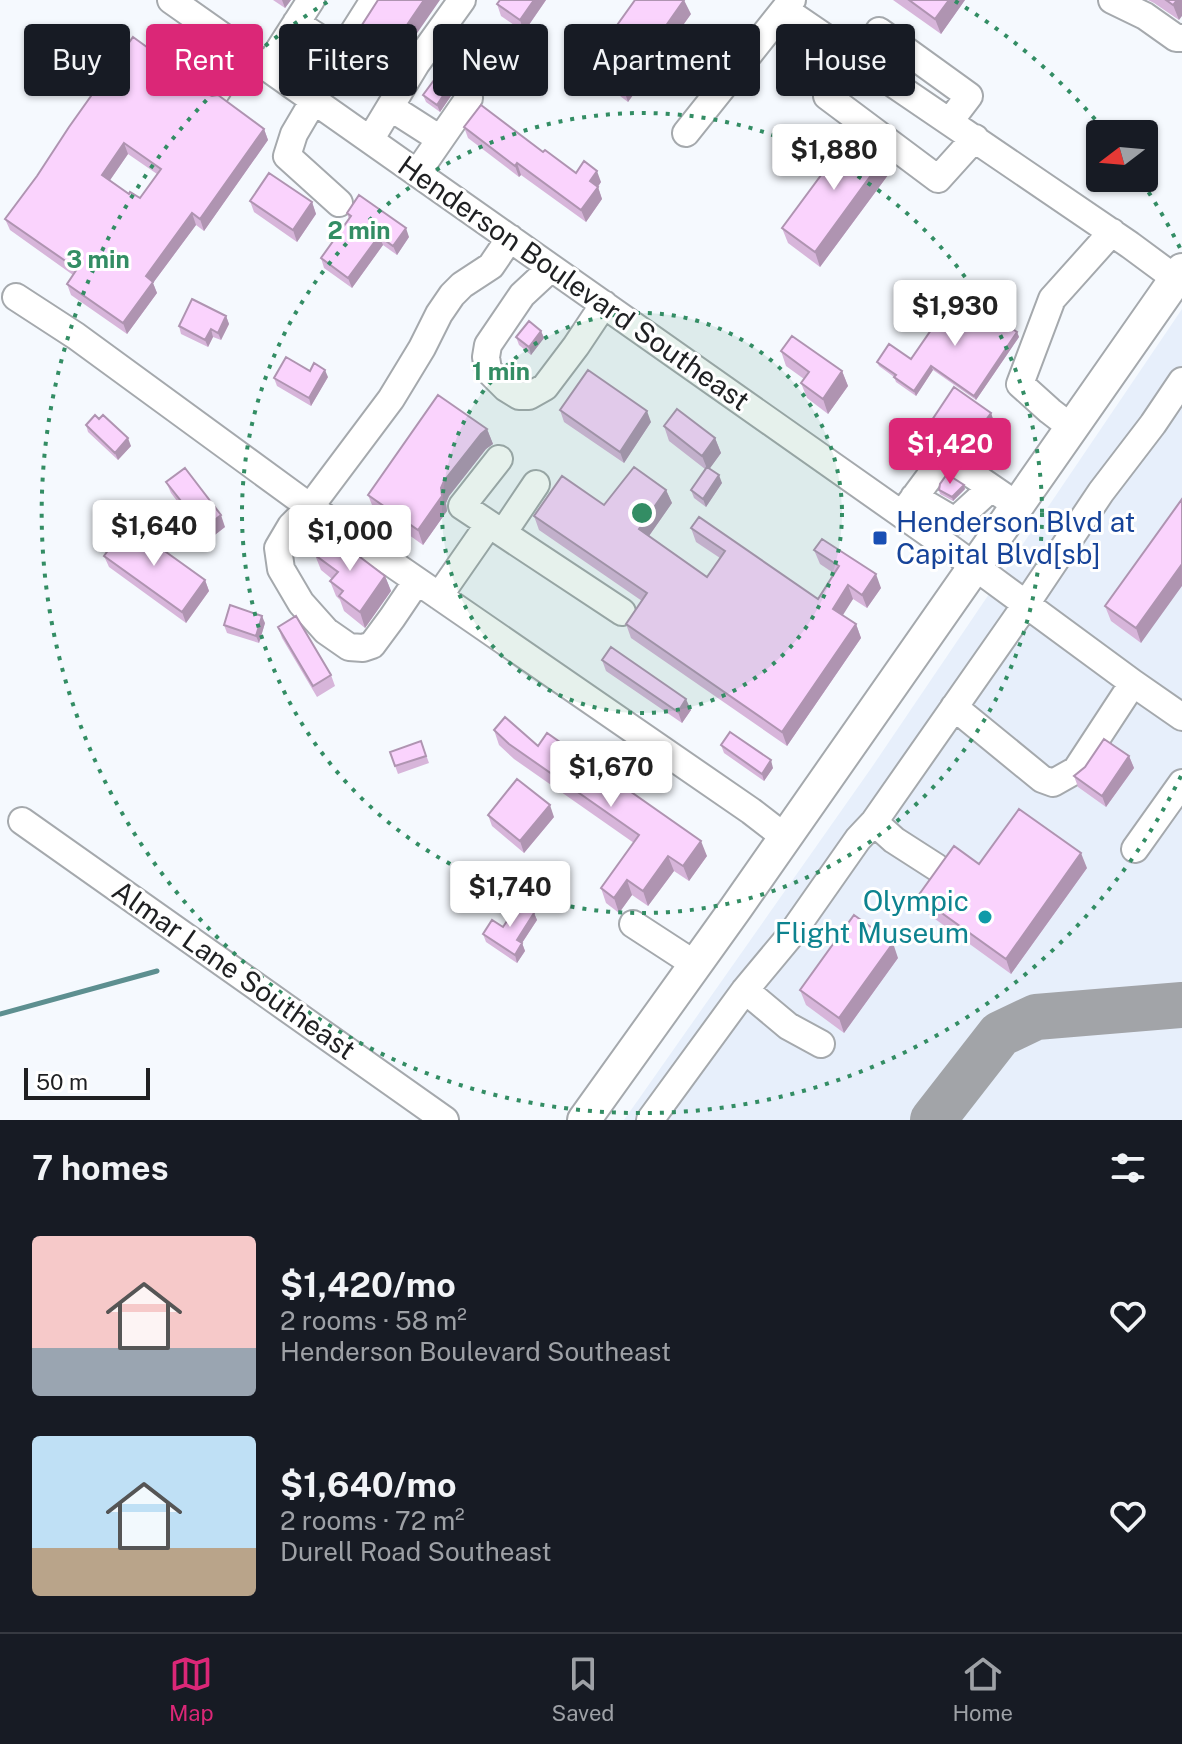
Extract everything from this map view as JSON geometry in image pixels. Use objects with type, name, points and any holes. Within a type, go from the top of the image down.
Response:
[{"type":"main road","points":[[584,1120],[786,838],[1179,274]]},
{"type":"street","name":"Henderson Boulevard Southeast","points":[[171,0],[205,24]]},
{"type":"street","points":[[268,67],[311,0]]},
{"type":"street","points":[[296,23],[341,52],[374,0]]},
{"type":"street","points":[[370,140],[416,64],[462,0]]},
{"type":"street","points":[[1112,0],[1145,16],[1176,38],[1182,38]]},
{"type":"street","points":[[686,133],[789,5],[814,24]]},
{"type":"street","name":"Henderson Boulevard Southeast","points":[[263,64],[604,304],[944,496],[976,566],[1182,717]]},
{"type":"street","points":[[827,96],[938,179],[975,138]]},
{"type":"street","points":[[913,96],[1112,232],[1179,274]]},
{"type":"street","points":[[417,173],[469,98]]},
{"type":"street","points":[[314,100],[294,134],[287,156],[339,203]]},
{"type":"street","points":[[390,107],[440,139]]},
{"type":"street","points":[[1072,428],[1020,384],[1052,299],[1112,232]]},
{"type":"street","points":[[417,581],[372,645],[349,647],[326,631],[301,603],[281,569],[278,548],[291,526],[310,507],[391,399],[452,295],[491,266],[510,238]]},
{"type":"street","points":[[551,268],[522,295],[488,345],[488,370],[506,388],[519,396],[529,396],[545,387],[604,304]]},
{"type":"street","points":[[16,297],[76,336],[310,507],[786,838]]},
{"type":"street","points":[[650,1120],[745,990],[790,936],[858,839],[874,822],[1101,492],[1182,381]]},
{"type":"street","points":[[499,459],[462,506],[622,612]]},
{"type":"street","points":[[439,596],[536,484]]},
{"type":"street","points":[[944,496],[1018,506]]},
{"type":"street","points":[[954,707],[1042,779],[1053,783],[1076,770],[1133,683]]},
{"type":"street","points":[[1135,849],[1182,783]]},
{"type":"street","name":"Almar Lane Southeast","points":[[22,821],[445,1120]]},
{"type":"street","points":[[874,822],[894,840],[936,867]]},
{"type":"street","points":[[633,924],[696,965]]},
{"type":"street","points":[[745,990],[788,1026],[821,1044]]},
{"type":"shaded area","points":[[1182,309],[1182,1120],[624,1120],[872,767]]},
{"type":"building","points":[[378,0],[424,0],[408,24],[363,24]]},
{"type":"building","points":[[500,0],[534,0],[520,20],[497,4]]},
{"type":"building","points":[[635,0],[684,0],[667,24],[618,24]]},
{"type":"building","points":[[909,0],[949,0],[935,19]]},
{"type":"building","points":[[133,37],[146,46],[146,96],[219,96],[264,129],[200,219],[192,213],[146,276],[153,282],[123,323],[67,284],[77,269],[5,219],[91,96],[130,96],[130,41]],"holes":[[[124,143],[161,169],[140,198],[102,175]]]},
{"type":"building","points":[[433,81],[433,96],[443,96],[437,105],[423,95]]},
{"type":"building","points":[[481,105],[576,173],[584,161],[597,171],[590,181],[598,187],[581,210],[464,127]]},
{"type":"building","points":[[853,132],[885,156],[815,252],[782,228]]},
{"type":"building","points":[[269,173],[312,202],[293,230],[250,201]]},
{"type":"building","points":[[359,195],[406,228],[393,246],[379,236],[348,278],[321,258],[351,216],[347,213]]},
{"type":"building","points":[[958,291],[1017,332],[974,396],[931,366],[914,391],[877,362],[889,344],[911,359]]},
{"type":"building","points":[[192,299],[226,316],[218,333],[211,329],[205,340],[179,326]]},
{"type":"building","points":[[529,321],[541,331],[529,347],[516,337]]},
{"type":"building","points":[[792,336],[842,371],[823,399],[801,383],[809,372],[781,351]]},
{"type":"building","points":[[286,357],[310,371],[314,363],[325,370],[309,398],[274,378]]},
{"type":"building","points":[[588,370],[647,411],[620,452],[560,410]]},
{"type":"building","points":[[954,387],[991,413],[970,442],[948,427],[928,426]]},
{"type":"building","points":[[438,395],[487,429],[444,481],[442,496],[418,530],[368,495]]},
{"type":"building","points":[[677,409],[715,438],[702,456],[664,426]]},
{"type":"building","points":[[95,415],[99,419],[103,415],[128,438],[115,453],[86,425]]},
{"type":"building","points":[[634,467],[666,490],[639,529],[707,577],[725,551],[691,528],[699,517],[818,599],[839,566],[814,550],[822,539],[876,574],[862,595],[848,585],[833,609],[856,624],[782,732],[626,624],[647,593],[534,516],[562,476],[604,505]]},
{"type":"building","points":[[707,467],[719,475],[703,499],[691,490]]},
{"type":"building","points":[[185,468],[221,515],[203,529],[166,482]]},
{"type":"building","points":[[947,474],[964,485],[952,497],[939,490]]},
{"type":"building","points":[[1182,499],[1182,564],[1136,628],[1105,606]]},
{"type":"building","points":[[127,524],[205,580],[182,612],[104,556]]},
{"type":"building","points":[[331,535],[385,576],[360,612],[339,596],[343,591],[330,581],[338,572],[315,555]]},
{"type":"building","points":[[230,605],[262,616],[256,636],[224,625]]},
{"type":"building","points":[[296,616],[331,675],[313,686],[278,627]]},
{"type":"building","points":[[611,647],[686,699],[678,712],[602,660]]},
{"type":"building","points":[[505,717],[538,746],[547,733],[701,841],[683,866],[668,856],[643,891],[627,880],[614,898],[601,888],[639,835],[509,744],[494,730]]},
{"type":"building","points":[[730,732],[771,760],[762,774],[721,745]]},
{"type":"building","points":[[1104,739],[1129,756],[1102,796],[1074,776],[1085,767]]},
{"type":"building","points":[[421,741],[426,756],[395,766],[390,752]]},
{"type":"building","points":[[517,779],[550,805],[520,841],[488,815]]},
{"type":"building","points":[[1019,809],[1081,853],[1006,959],[918,896],[954,846],[979,864]]},
{"type":"building","points":[[514,866],[532,878],[517,901],[498,888]]},
{"type":"building","points":[[519,903],[534,913],[517,940],[522,943],[515,955],[483,934],[492,920],[503,927]]},
{"type":"building","points":[[854,915],[893,943],[839,1018],[800,990]]},
{"type":"waterway","points":[[0,1014],[157,971]]},
{"type":"taxiway","points":[[933,1120],[1000,1034],[1036,1017],[1182,1005]]},
{"type":"place","name":"Henderson Blvd at Capital Blvd[sb]","points":[[880,538]]},
{"type":"place","name":"Olympic Flight Museum","points":[[985,917]]}]
